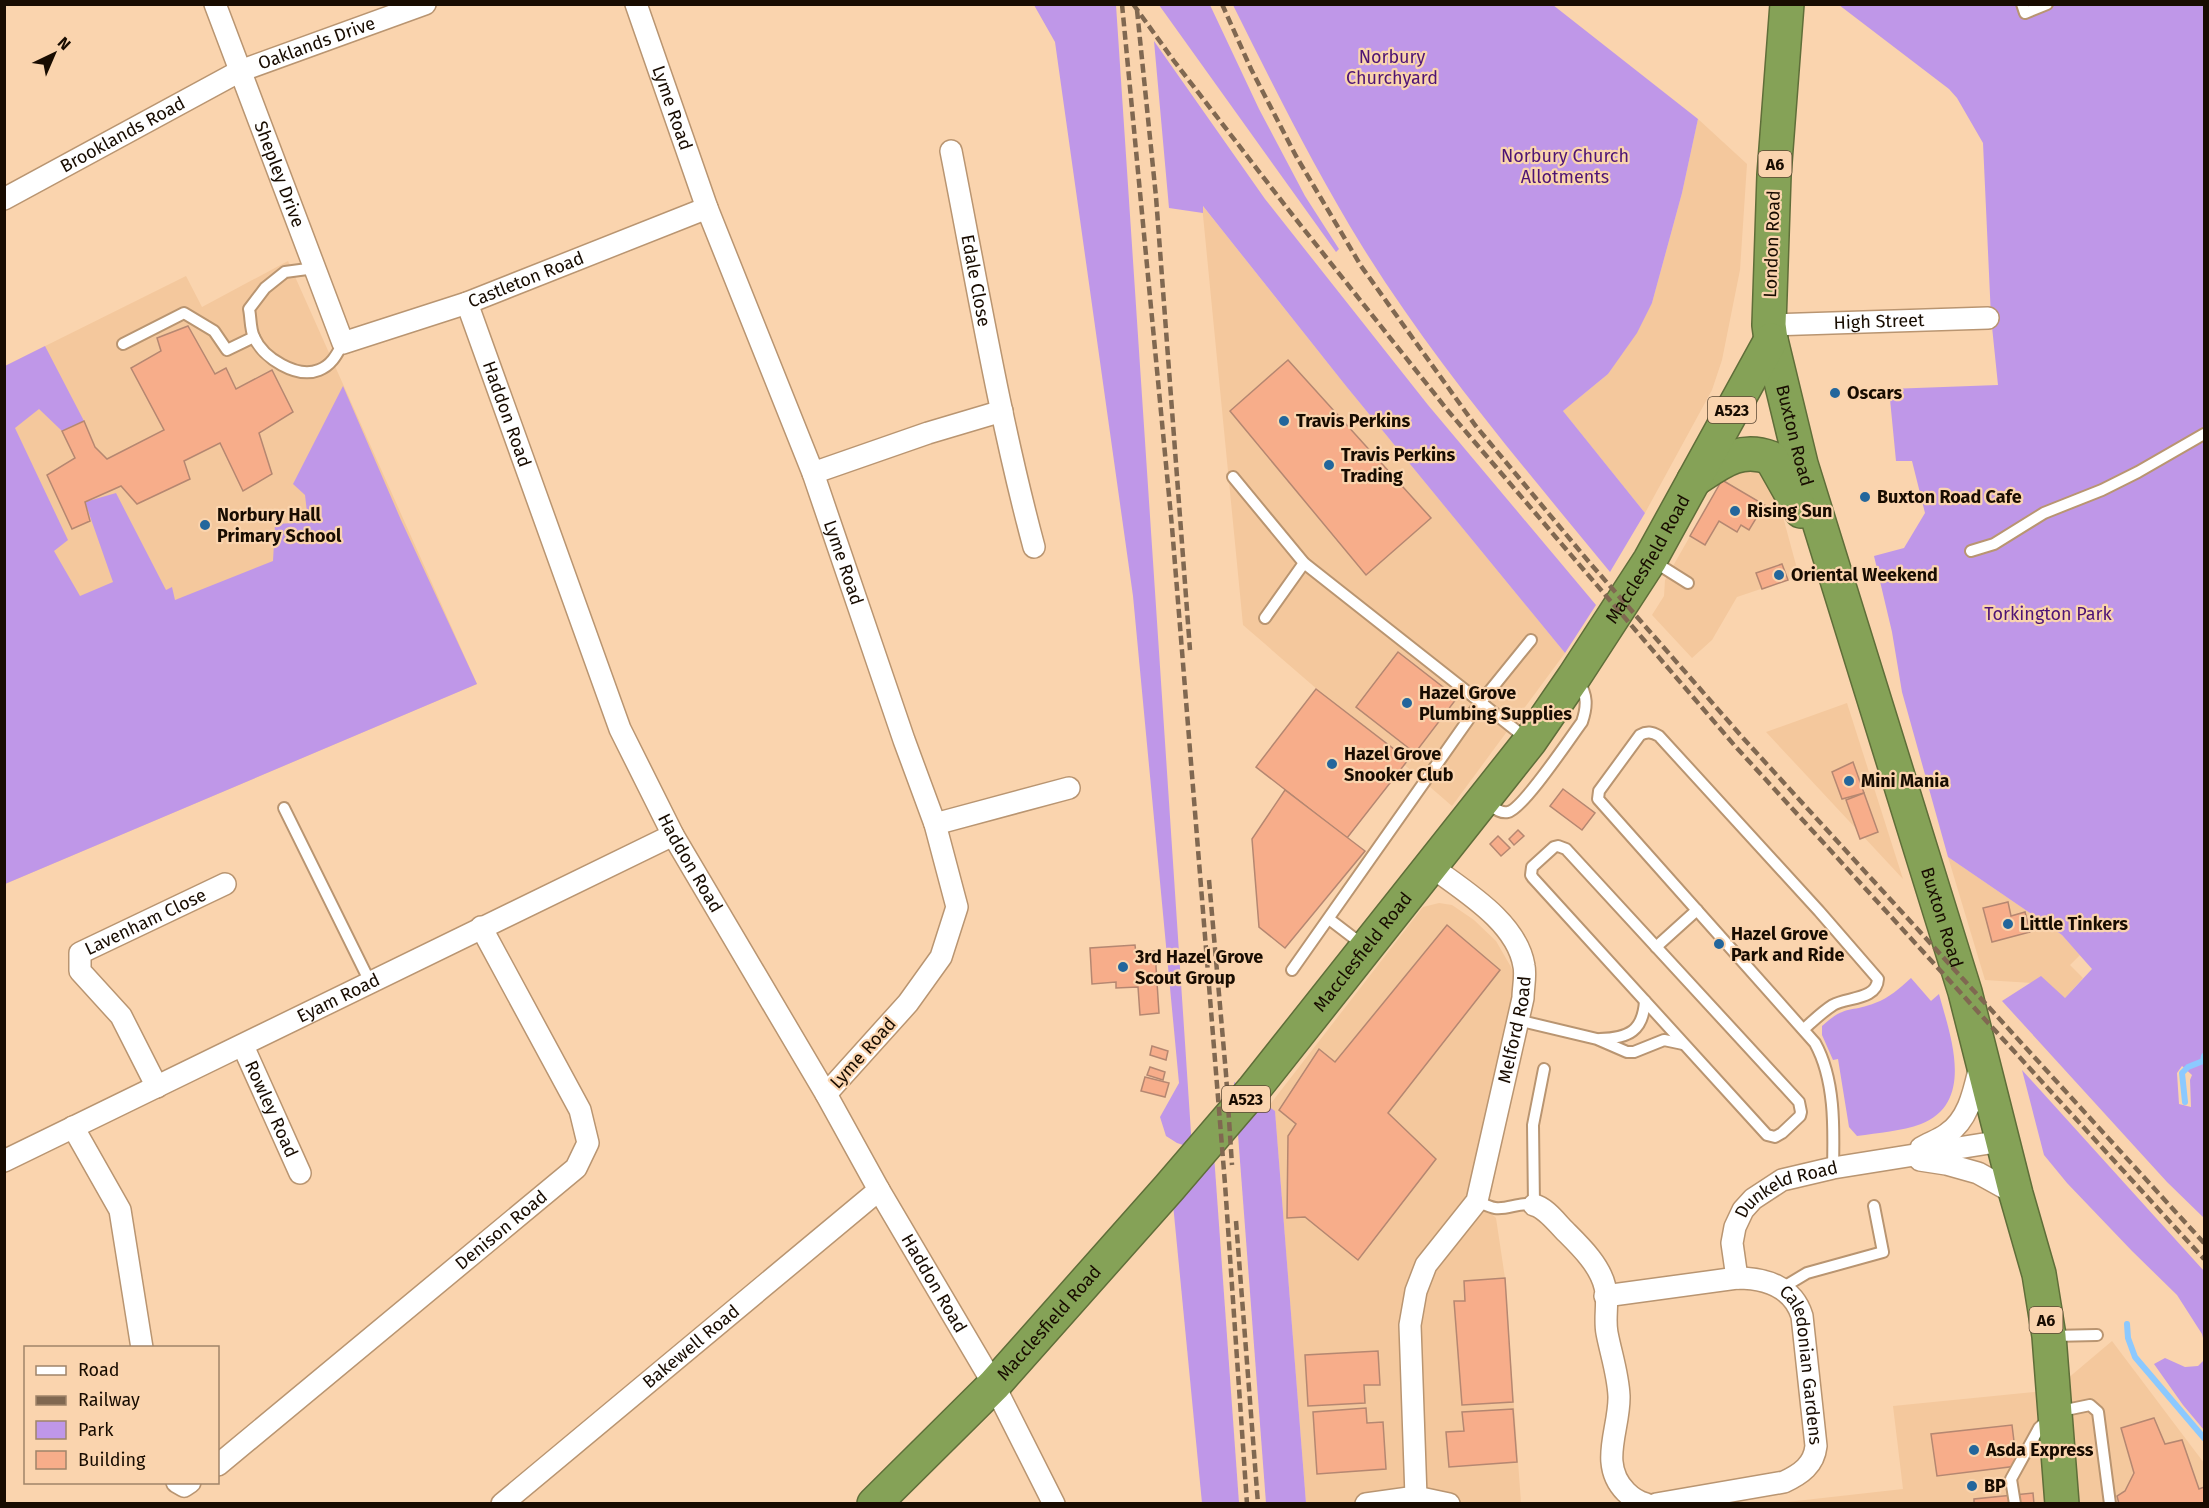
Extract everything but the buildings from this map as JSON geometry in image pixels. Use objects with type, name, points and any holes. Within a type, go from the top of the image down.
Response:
[{"type":"highway","name":"London Road","points":[[1770,333],[1774,175],[1787,4]]},
{"type":"highway","name":"Macclesfield Road","points":[[874,1503],[994,1385],[1240,1105],[1432,867],[1530,741],[1650,560],[1770,333]]},
{"type":"highway","name":"Buxton Road","points":[[1770,333],[1801,464],[1965,993],[1982,1058],[1996,1158],[2016,1194],[2039,1274],[2049,1336],[2062,1503]]},
{"type":"highway","points":[[1694,480],[1737,454],[1759,453],[1771,458],[1829,556]]},
{"type":"street","name":"Shepley Drive","points":[[215,4],[343,343]]},
{"type":"street","name":"Oaklands Drive","points":[[240,71],[425,4]]},
{"type":"street","name":"Lyme Road","points":[[636,4],[707,208],[813,473],[900,729],[935,824],[957,907],[941,957],[908,1003],[826,1094]]},
{"type":"street","name":"Brooklands Road","points":[[4,199],[240,71]]},
{"type":"street","name":"Edale Close","points":[[951,151],[1002,411],[1034,547]]},
{"type":"street","name":"Castleton Road","points":[[343,343],[467,303],[707,208]]},
{"type":"street","name":"Haddon Road","points":[[467,303],[620,729],[673,835],[994,1385],[1054,1503]]},
{"type":"street","name":"High Street","points":[[1770,333],[1988,318]]},
{"type":"street","points":[[813,473],[928,433],[1002,411]]},
{"type":"street","points":[[935,824],[1069,788]]},
{"type":"street","name":"Eyam Road","points":[[4,1161],[673,835]]},
{"type":"street","name":"Melford Road","points":[[1416,1497],[1410,1325],[1416,1291],[1426,1265],[1471,1215],[1523,998],[1524,966],[1509,931],[1488,909],[1432,867]]},
{"type":"street","name":"Lavenham Close","points":[[157,1087],[121,1016],[80,970],[80,953],[225,884]]},
{"type":"street","name":"Denison Road","points":[[219,1464],[576,1168],[588,1143],[580,1110],[481,927]]},
{"type":"street","name":"Rowley Road","points":[[243,1046],[300,1173]]},
{"type":"street","name":"Dunkeld Road","points":[[1902,1158],[1947,1134],[1963,1118],[1973,1096],[1982,1058]]},
{"type":"street","points":[[73,1128],[120,1209],[142,1346]]},
{"type":"street","name":"Dunkeld Road","points":[[1902,1158],[1946,1164],[1996,1158]]},
{"type":"street","name":"Dunkeld Road","points":[[1737,1278],[1732,1243],[1735,1227],[1743,1210],[1753,1199],[1782,1180],[1833,1168],[1902,1158],[1996,1158]]},
{"type":"street","name":"Bakewell Road","points":[[502,1503],[879,1190]]},
{"type":"street","points":[[1534,1205],[1549,1215],[1589,1256],[1605,1286],[1607,1334],[1616,1366],[1619,1397],[1619,1411],[1612,1443],[1612,1462],[1617,1480],[1623,1489],[1630,1497],[1640,1503],[1646,1503]]},
{"type":"street","name":"Caledonian Gardens","points":[[1605,1296],[1737,1278],[1756,1278],[1782,1288],[1795,1300],[1802,1316],[1816,1446],[1815,1457],[1798,1475],[1784,1482],[1656,1503]]},
{"type":"street","points":[[1366,1503],[1416,1497],[1449,1503]]},
{"type":"lane","points":[[2022,4],[2025,13],[2047,4]]},
{"type":"lane","points":[[315,268],[285,272],[265,288],[249,309],[254,337],[267,354],[283,366],[298,372],[319,371],[334,360],[343,343]]},
{"type":"lane","points":[[123,345],[184,313],[214,331],[227,350],[254,337]]},
{"type":"lane","points":[[1971,551],[1994,544],[2044,513],[2102,490],[2205,434]]},
{"type":"lane","points":[[1233,477],[1304,563],[1530,741]]},
{"type":"lane","points":[[1650,560],[1688,583]]},
{"type":"lane","points":[[1265,618],[1304,563]]},
{"type":"lane","points":[[1292,970],[1480,703],[1531,640]]},
{"type":"lane","points":[[1484,801],[1504,813],[1516,808],[1582,722],[1586,709],[1586,696],[1574,677]]},
{"type":"lane","points":[[1804,1029],[1831,1006],[1870,993],[1875,989],[1878,979],[1819,910],[1659,736],[1644,733],[1640,735],[1599,791],[1598,799],[1815,1042],[1822,1055],[1825,1068],[1834,1131],[1833,1168]]},
{"type":"lane","points":[[284,808],[370,982]]},
{"type":"lane","points":[[1554,847],[1563,847],[1799,1102],[1800,1116],[1779,1136],[1767,1135],[1645,1001],[1531,875],[1532,867],[1554,847]]},
{"type":"lane","points":[[1656,947],[1697,910]]},
{"type":"lane","points":[[1329,919],[1366,947]]},
{"type":"lane","points":[[1597,1039],[1612,1039],[1633,1032],[1639,1026],[1644,1014],[1645,1001]]},
{"type":"lane","points":[[1517,1020],[1597,1039],[1627,1052],[1634,1052],[1664,1040],[1684,1045]]},
{"type":"lane","points":[[1471,1215],[1493,1208],[1534,1205],[1533,1125],[1544,1069]]},
{"type":"lane","points":[[1782,1288],[1807,1273],[1883,1252],[1874,1206]]},
{"type":"lane","points":[[2049,1336],[2097,1335]]},
{"type":"lane","points":[[2015,1503],[2011,1479],[2039,1428],[2056,1412],[2090,1405],[2098,1412],[2110,1503]]},
{"type":"shaded area","points":[[1698,119],[1747,164],[1740,270],[1722,360],[1712,390],[1645,513],[1563,411],[1608,374],[1652,303],[1682,193]]},
{"type":"shaded area","points":[[1202,205],[1346,386],[1565,653],[1452,806],[1243,625]]},
{"type":"shaded area","name":"Norbury Hall Primary School","points":[[288,261],[477,684],[5,884],[5,366],[186,276],[202,307]]},
{"type":"shaded area","points":[[1757,464],[1776,491],[1799,576],[1737,597],[1712,640],[1692,658],[1652,615],[1664,596],[1665,580],[1729,468]]},
{"type":"shaded area","points":[[1847,703],[1903,879],[1766,732]]},
{"type":"shaded area","points":[[1948,857],[2062,935],[2080,955],[2070,965],[2083,978],[2065,998],[2032,983],[1985,980]]},
{"type":"shaded area","points":[[1439,903],[1452,905],[1474,920],[1496,941],[1511,967],[1523,998],[1477,1200],[1496,1218],[1505,1278],[1521,1503],[1306,1503],[1275,1112],[1268,1107],[1423,907]]},
{"type":"shaded area","points":[[2112,1341],[2204,1463],[2204,1503],[1770,1504],[1903,1489],[1893,1406],[2054,1390]]},
{"type":"green space","points":[[1034,5],[1116,5],[1192,1148],[1166,1136],[1160,1117],[1179,1083],[1133,596],[1055,42]]},
{"type":"green space","points":[[1159,5],[1210,5],[1259,109],[1305,196],[1339,249],[1336,252]]},
{"type":"green space","points":[[1233,5],[1553,5],[1698,119],[1682,193],[1652,303],[1637,333],[1608,374],[1563,411],[1645,513],[1610,572],[1480,413],[1390,289],[1327,187]]},
{"type":"green space","name":"Torkington Park","points":[[1839,5],[2204,5],[2204,1218],[2167,1182],[2002,1001],[2041,976],[2065,998],[2092,969],[2062,935],[1948,857],[1902,692],[1892,632],[1874,556],[1904,548],[1925,513],[1912,461],[1896,461],[1889,389],[1998,385],[1991,317],[1983,143],[1957,98],[1949,89]],"holes":[[[2182,1066],[2192,1075],[2190,1080],[2191,1107],[2179,1104],[2177,1073]]]},
{"type":"green space","points":[[1154,41],[1265,199],[1428,405],[1596,605],[1565,653],[1346,386],[1203,206],[1203,213],[1169,208]]},
{"type":"green space","name":"Norbury Hall Primary School","points":[[45,346],[84,421],[62,431],[39,409],[15,428],[68,540],[54,551],[80,596],[113,582],[85,502],[116,493],[166,590],[172,587],[175,600],[273,561],[275,524],[294,523],[307,512],[305,495],[293,484],[343,386],[401,520],[477,684],[5,884],[5,366]]},
{"type":"green space","points":[[1911,978],[1931,1001],[1939,994],[1953,1047],[1955,1066],[1954,1084],[1949,1100],[1938,1114],[1921,1124],[1857,1136],[1849,1127],[1838,1059],[1833,1060],[1822,1035],[1822,1026],[1843,1012],[1867,1006],[1885,998]]},
{"type":"green space","points":[[2022,1070],[2204,1271],[2204,1342],[2202,1334],[2177,1295],[2067,1183],[2044,1155]]},
{"type":"green space","points":[[1234,1082],[1275,1111],[1306,1503],[1266,1503]]},
{"type":"green space","points":[[1214,1155],[1239,1503],[1202,1503],[1173,1204]]},
{"type":"green space","points":[[2165,1358],[2185,1367],[2198,1366],[2204,1360],[2204,1430],[2154,1364]]},
{"type":"waterway","points":[[2185,1102],[2182,1073],[2188,1067],[2203,1061],[2204,1056]]},
{"type":"waterway","points":[[2127,1324],[2128,1338],[2135,1357],[2204,1438]]},
{"type":"railway","points":[[1122,4],[1172,527],[1225,1184],[1247,1504]]},
{"type":"railway","points":[[1133,4],[1287,208],[1449,412],[1735,746],[2204,1259]]},
{"type":"railway","points":[[1222,4],[1251,69],[1296,156],[1361,266],[1475,425],[1589,562],[1743,738],[2204,1243]]},
{"type":"railway","points":[[1137,10],[1156,197],[1190,650]]},
{"type":"railway","points":[[1209,880],[1232,1165]]},
{"type":"railway","points":[[1236,1221],[1258,1504]]},
{"type":"place","name":"Oscars","points":[[1835,393]]},
{"type":"place","name":"Travis Perkins","points":[[1284,421]]},
{"type":"place","name":"Travis Perkins Trading","points":[[1329,465]]},
{"type":"place","name":"Buxton Road Cafe","points":[[1865,497]]},
{"type":"place","name":"Rising Sun","points":[[1735,511]]},
{"type":"place","name":"Norbury Hall Primary School","points":[[205,525]]},
{"type":"place","name":"Oriental Weekend","points":[[1779,575]]},
{"type":"place","name":"Hazel Grove Plumbing Supplies","points":[[1407,703]]},
{"type":"place","name":"Hazel Grove Snooker Club","points":[[1332,764]]},
{"type":"place","name":"Mini Mania","points":[[1849,781]]},
{"type":"place","name":"Little Tinkers","points":[[2008,924]]},
{"type":"place","name":"Hazel Grove Park and Ride","points":[[1719,944]]},
{"type":"place","name":"3rd Hazel Grove Scout Group","points":[[1123,967]]},
{"type":"place","name":"Asda Express","points":[[1974,1450]]},
{"type":"place","name":"BP","points":[[1972,1486]]},
{"type":"park label","name":"Norbury Churchyard","points":[[1392,67]]},
{"type":"park label","name":"Norbury Church Allotments","points":[[1565,166]]}]
